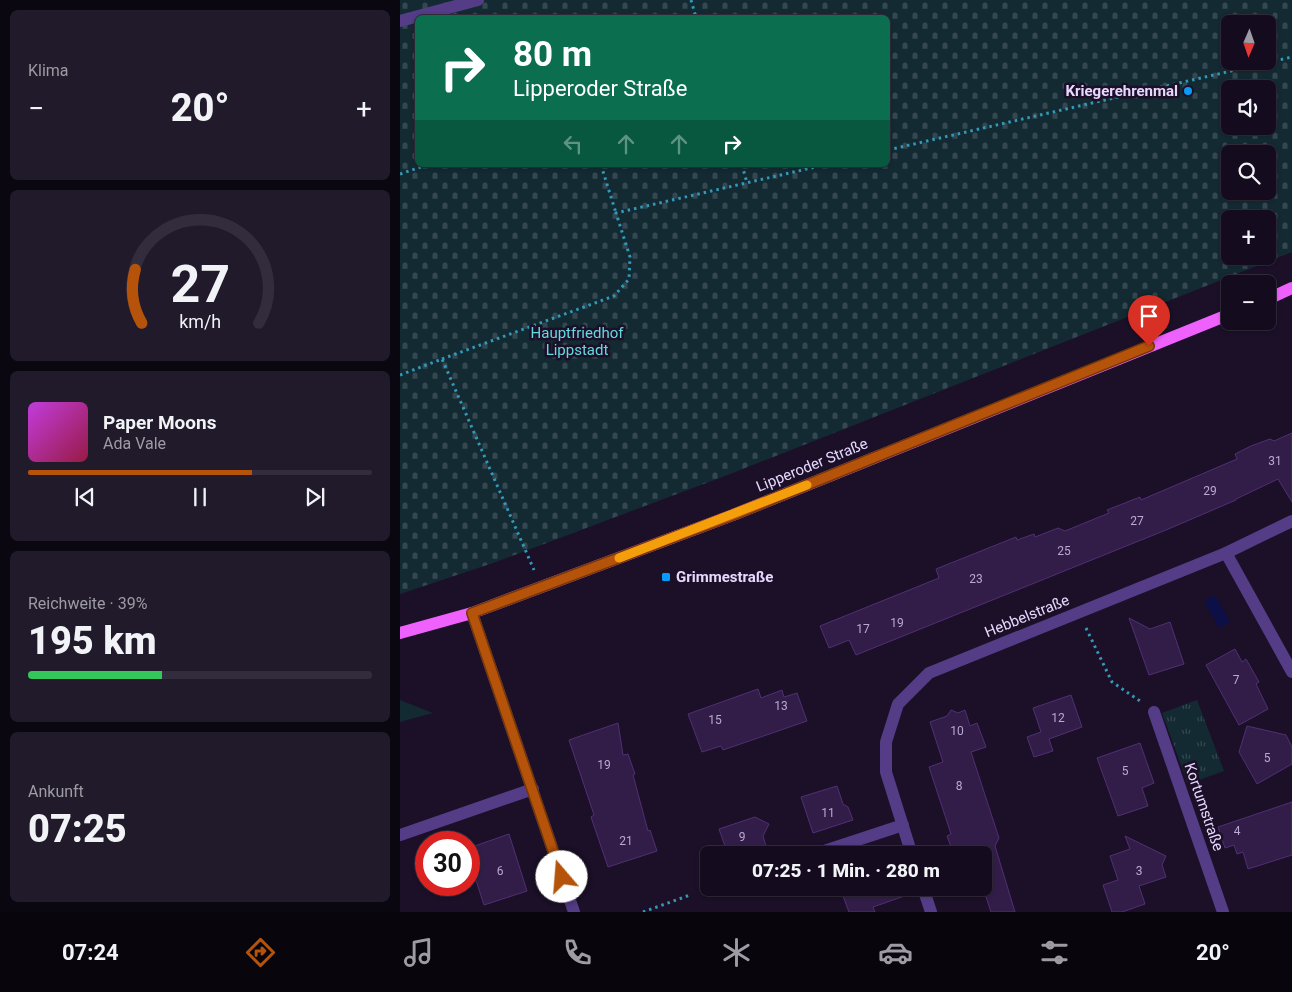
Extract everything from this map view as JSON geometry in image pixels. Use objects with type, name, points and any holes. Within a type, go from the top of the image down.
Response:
[{"type":"main road","points":[[1276,295],[1292,288]]},
{"type":"main road","name":"Lipperoder Straße","points":[[400,633],[472,613],[733,515],[1221,318]]},
{"type":"street","points":[[422,15],[478,0]]},
{"type":"street","points":[[400,21],[415,17]]},
{"type":"street","name":"Hebbelstraße","points":[[909,846],[886,772],[886,742],[898,704],[929,673],[1226,553],[1292,521]]},
{"type":"street","points":[[1226,553],[1292,672]]},
{"type":"street","points":[[472,613],[534,790],[574,912]]},
{"type":"street","name":"Kortumstraße","points":[[1154,712],[1222,912]]},
{"type":"street","points":[[400,835],[534,790]]},
{"type":"street","points":[[839,846],[903,825]]},
{"type":"street","points":[[926,896],[932,912]]},
{"type":"path","points":[[690,0],[695,15]]},
{"type":"path","points":[[890,150],[1292,57]]},
{"type":"path","points":[[400,174],[422,167]]},
{"type":"path","points":[[400,375],[614,296],[629,278],[630,257],[602,167]]},
{"type":"path","points":[[743,167],[747,183]]},
{"type":"path","points":[[616,213],[815,167]]},
{"type":"path","points":[[442,359],[541,587]]},
{"type":"path","points":[[1078,612],[1112,682],[1154,712]]},
{"type":"path","points":[[643,912],[700,892]]},
{"type":"green space","name":"Hauptfriedhof Lippstadt","points":[[400,0],[1292,0],[1292,252],[1276,258],[1276,210],[1221,210],[1221,265],[1259,265],[1234,275],[1221,275],[1221,280],[725,476],[493,563],[400,594]]},
{"type":"green space","points":[[400,700],[433,713],[400,722]]},
{"type":"green space","points":[[1197,700],[1224,771],[1188,784],[1162,713]]},
{"type":"shaded area","points":[[1215,595],[1230,622],[1219,628],[1204,601]]},
{"type":"building","points":[[1292,433],[1292,502],[1278,479],[1236,500],[1166,530],[856,655],[849,640],[829,648],[820,626],[939,578],[936,569],[1016,537],[1017,540],[1034,534],[1035,537],[1058,528],[1065,531],[1109,513],[1107,510],[1140,497],[1141,500],[1237,459],[1235,454],[1251,446],[1270,439],[1274,441]]},
{"type":"building","points":[[1129,618],[1150,629],[1170,622],[1184,664],[1149,675]]},
{"type":"building","points":[[1235,649],[1242,662],[1246,659],[1259,682],[1256,684],[1268,709],[1239,725],[1206,665]]},
{"type":"building","points":[[758,689],[761,698],[782,690],[784,697],[797,693],[807,721],[723,750],[721,746],[702,752],[688,714]]},
{"type":"building","points":[[1071,695],[1082,727],[1049,739],[1053,751],[1034,757],[1027,737],[1041,732],[1033,708]]},
{"type":"building","points":[[951,710],[958,713],[965,710],[970,726],[977,723],[986,747],[971,752],[999,838],[995,846],[1015,912],[991,912],[986,896],[992,896],[992,846],[951,846],[947,836],[951,834],[929,767],[943,762],[930,722],[947,716]]},
{"type":"building","points":[[618,723],[623,755],[628,754],[635,774],[633,775],[648,831],[650,830],[657,851],[608,867],[591,817],[594,815],[569,740]]},
{"type":"building","points":[[1247,726],[1286,735],[1292,747],[1292,764],[1257,784],[1239,752]]},
{"type":"building","points":[[1140,743],[1154,783],[1142,788],[1148,806],[1118,816],[1097,758]]},
{"type":"building","points":[[837,786],[843,804],[848,807],[853,820],[813,833],[801,797]]},
{"type":"building","points":[[1292,802],[1292,855],[1248,869],[1243,852],[1237,854],[1234,845],[1225,848],[1218,827]]},
{"type":"building","points":[[755,817],[769,824],[763,836],[766,846],[725,846],[719,829]]},
{"type":"building","points":[[509,834],[527,891],[484,905],[480,893],[480,844]]},
{"type":"building","points":[[1125,836],[1166,856],[1162,865],[1166,877],[1139,886],[1145,904],[1122,912],[1112,912],[1103,885],[1118,880],[1110,856],[1130,849]]},
{"type":"building","points":[[843,896],[905,896],[873,907],[875,912],[849,912]]},
{"type":"slow traffic","points":[[619,558],[807,485]]},
{"type":"place","name":"Kriegerehrenmal","points":[[1188,91]]},
{"type":"place","name":"Grimmestraße","points":[[666,577]]},
{"type":"route","points":[[562,877],[534,790],[472,613],[733,515],[1149,346]]}]
